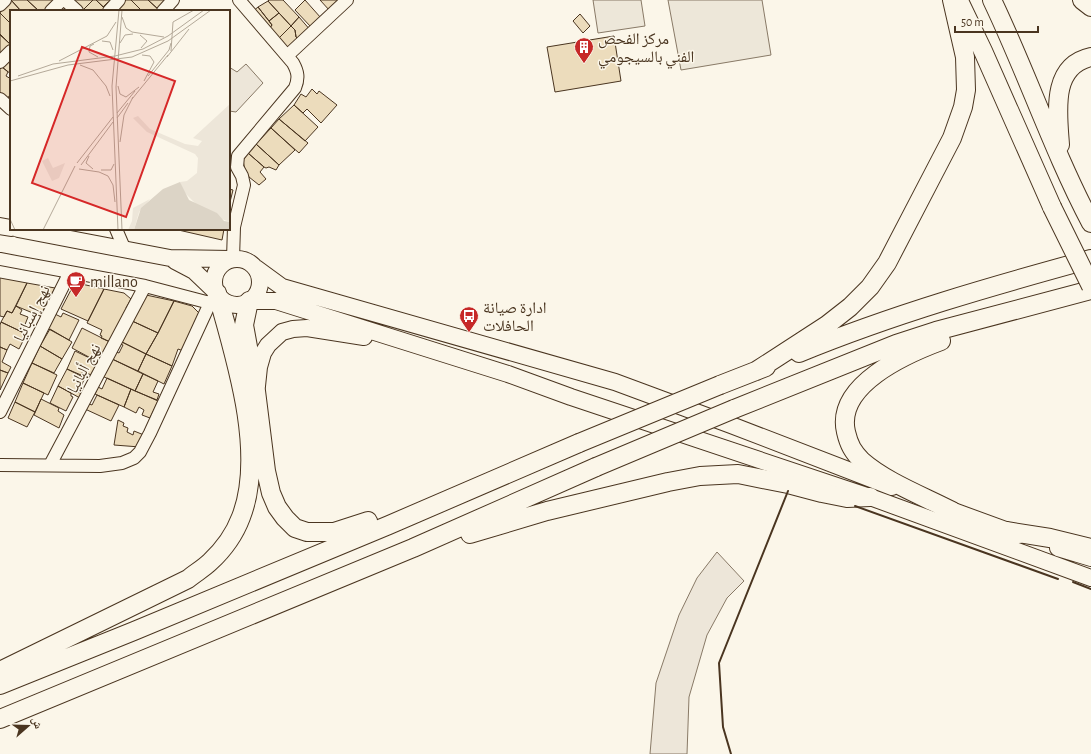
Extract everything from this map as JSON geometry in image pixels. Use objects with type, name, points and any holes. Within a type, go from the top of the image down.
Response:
[{"type":"highway","points":[[756,371],[828,325],[850,307],[870,286],[887,263],[952,138],[963,107],[966,90],[965,57],[952,0]]},
{"type":"highway","points":[[959,0],[1052,207],[1091,286]]},
{"type":"highway","points":[[992,0],[1022,66],[1060,158],[1091,223]]},
{"type":"highway","points":[[1082,0],[1091,7]]},
{"type":"highway","points":[[1060,158],[1058,102],[1060,87],[1066,74],[1076,64],[1091,57]]},
{"type":"highway","points":[[0,685],[134,631],[448,500],[579,443],[826,342],[895,316],[1005,282],[1091,259]]},
{"type":"highway","points":[[0,719],[413,548],[596,467],[734,409],[896,344],[1006,312],[1091,290]]},
{"type":"highway","points":[[0,672],[188,578],[211,562],[227,543],[241,517],[250,487],[251,448],[243,397],[232,345],[213,298]]},
{"type":"highway","points":[[250,301],[244,325],[256,391],[266,471],[271,493],[277,507],[285,518],[295,528],[307,532],[334,532],[427,501],[448,500]]},
{"type":"highway","points":[[952,511],[878,474],[862,460],[850,446],[845,426],[847,411],[854,395],[868,380],[899,359],[922,348],[988,323],[1006,312]]},
{"type":"highway","points":[[413,548],[439,544],[547,511],[668,482],[700,476],[738,474],[847,498],[870,497]]},
{"type":"highway","points":[[1006,530],[1050,538],[1091,548]]},
{"type":"main road","points":[[0,226],[10,228]]},
{"type":"main road","points":[[23,230],[170,258],[242,259],[248,261],[282,287],[614,382],[731,425],[952,511],[1091,558]]},
{"type":"main road","points":[[170,258],[194,271],[213,298],[222,299],[235,305],[250,301],[259,290],[260,282],[256,268]]},
{"type":"main road","points":[[213,298],[216,273],[224,262],[232,259]]},
{"type":"main road","points":[[250,301],[276,301],[508,374],[571,397],[870,497],[1091,578]]},
{"type":"main road","points":[[256,391],[259,367],[263,353],[268,345],[282,332],[293,329],[307,328],[406,342]]},
{"type":"street","points":[[0,5],[4,0]]},
{"type":"street","points":[[52,10],[62,0]]},
{"type":"street","points":[[65,0],[76,10]]},
{"type":"street","points":[[110,10],[119,0]]},
{"type":"street","points":[[164,10],[173,0]]},
{"type":"street","points":[[232,259],[234,227],[244,185],[242,176],[237,167],[238,156],[295,88],[297,82],[296,69],[287,56],[240,0]]},
{"type":"street","points":[[287,56],[347,0]]},
{"type":"street","points":[[0,62],[10,52]]},
{"type":"street","points":[[0,99],[10,108]]},
{"type":"street","points":[[116,230],[125,250]]},
{"type":"street","points":[[0,259],[213,298],[150,433],[140,452],[134,458],[122,463],[100,466],[0,465]]},
{"type":"street","name":"نهج إسبانيا","points":[[0,412],[70,272]]},
{"type":"street","name":"نهج ألبانيا","points":[[50,465],[145,286]]},
{"type":"shaded area","points":[[593,0],[641,0],[645,26],[598,33]]},
{"type":"shaded area","points":[[668,0],[762,0],[771,55],[681,70]]},
{"type":"shaded area","points":[[246,64],[263,83],[236,112],[230,111],[230,68],[237,72]]},
{"type":"shaded area","points":[[717,552],[744,581],[727,598],[707,635],[689,697],[687,754],[650,754],[656,683],[679,615],[697,578]]},
{"type":"building","points":[[9,0],[11,0],[20,10],[10,10],[10,23],[0,13]]},
{"type":"building","points":[[11,0],[27,0],[38,10],[20,10]]},
{"type":"building","points":[[27,0],[58,0],[49,10],[38,10]]},
{"type":"building","points":[[70,0],[93,0],[83,10],[81,10]]},
{"type":"building","points":[[93,0],[96,0],[107,10],[83,10]]},
{"type":"building","points":[[96,0],[117,0],[112,6],[108,2],[103,7]]},
{"type":"building","points":[[124,0],[131,0],[141,10],[120,10],[118,9]]},
{"type":"building","points":[[131,0],[148,0],[159,10],[141,10]]},
{"type":"building","points":[[148,0],[168,0],[159,10]]},
{"type":"building","points":[[283,0],[299,17],[291,26],[268,1]]},
{"type":"building","points":[[305,0],[321,18],[311,27],[295,10]]},
{"type":"building","points":[[320,0],[340,0],[330,11]]},
{"type":"building","points":[[268,1],[279,13],[269,21],[258,7]]},
{"type":"building","points":[[258,7],[272,25],[269,29],[252,12]]},
{"type":"building","points":[[0,13],[10,23],[10,44],[0,34]]},
{"type":"building","points":[[279,13],[291,26],[279,38],[269,29],[272,25],[269,21]]},
{"type":"building","name":"مركز الفحص الفني بالسيجومي","points":[[580,14],[590,26],[583,33],[573,21]]},
{"type":"building","points":[[299,17],[311,31],[298,39],[296,37],[295,30],[291,26]]},
{"type":"building","points":[[291,26],[295,30],[296,37],[298,39],[288,50],[279,38]]},
{"type":"building","points":[[0,35],[10,44],[10,46],[3,55],[0,52]]},
{"type":"building","name":"مركز الفحص الفني بالسيجومي","points":[[614,36],[621,81],[555,92],[547,47]]},
{"type":"building","points":[[7,57],[10,59],[10,73],[2,67]]},
{"type":"building","points":[[2,67],[8,72],[6,76],[10,78],[10,95],[6,101],[0,96],[0,69]]},
{"type":"building","points":[[312,89],[317,94],[319,91],[337,105],[321,123],[307,109],[303,113],[294,105],[301,94],[306,97]]},
{"type":"building","points":[[294,105],[318,127],[305,141],[279,119]]},
{"type":"building","points":[[279,119],[308,143],[299,153],[271,128]]},
{"type":"building","points":[[271,128],[295,150],[279,165],[256,144]]},
{"type":"building","points":[[256,144],[279,165],[276,170],[269,167],[264,167],[248,153]]},
{"type":"building","points":[[248,153],[264,167],[260,172],[266,179],[259,185],[249,177],[245,171],[243,160]]},
{"type":"building","points":[[230,189],[233,190],[230,202]]},
{"type":"building","points":[[178,230],[224,230],[222,240]]},
{"type":"building","points":[[0,278],[27,283],[12,313],[7,311],[4,317],[0,316]]},
{"type":"building","points":[[27,283],[55,288],[40,316],[16,306]]},
{"type":"building","points":[[77,283],[104,289],[88,321],[61,309],[73,286]]},
{"type":"building","points":[[104,289],[124,293],[131,299],[126,308],[130,309],[110,342],[101,338],[102,336],[100,335],[102,330],[87,323]]},
{"type":"building","points":[[146,295],[174,301],[158,333],[130,320]]},
{"type":"building","points":[[174,301],[192,306],[199,313],[198,321],[186,352],[178,349],[172,366],[146,354]]},
{"type":"building","points":[[16,306],[22,310],[20,314],[28,317],[22,332],[1,322],[7,311],[12,313]]},
{"type":"building","points":[[53,313],[61,317],[63,313],[79,320],[69,340],[45,327]]},
{"type":"building","points":[[130,320],[158,333],[146,354],[118,340]]},
{"type":"building","points":[[1,322],[22,332],[25,337],[19,349],[10,344],[7,350],[0,347]]},
{"type":"building","points":[[82,328],[110,342],[100,363],[72,348]]},
{"type":"building","points":[[50,329],[72,342],[62,359],[40,346]]},
{"type":"building","points":[[118,340],[146,354],[138,371],[110,358],[114,351],[119,353],[123,345],[117,343]]},
{"type":"building","points":[[40,346],[62,359],[54,373],[32,363]]},
{"type":"building","points":[[0,347],[7,350],[2,362],[11,367],[8,373],[0,370]]},
{"type":"building","points":[[75,351],[100,363],[93,376],[83,371],[81,375],[67,369]]},
{"type":"building","points":[[146,354],[172,366],[164,384],[138,371]]},
{"type":"building","points":[[110,358],[143,374],[135,391],[102,376]]},
{"type":"building","points":[[32,363],[57,375],[48,395],[23,383]]},
{"type":"building","points":[[67,369],[85,378],[78,392],[82,394],[80,398],[58,386]]},
{"type":"building","points":[[0,370],[8,373],[0,390]]},
{"type":"building","points":[[143,374],[158,381],[153,392],[159,394],[157,400],[135,391]]},
{"type":"building","points":[[107,378],[131,389],[124,407],[95,394],[98,387],[102,389]]},
{"type":"building","points":[[23,383],[44,393],[35,412],[15,402]]},
{"type":"building","points":[[58,386],[71,393],[71,396],[73,397],[66,411],[50,403]]},
{"type":"building","points":[[131,389],[158,401],[150,418],[142,415],[144,410],[139,407],[136,413],[124,407]]},
{"type":"building","points":[[97,395],[119,405],[111,421],[85,409],[87,403],[92,405]]},
{"type":"building","points":[[41,399],[59,408],[58,411],[64,415],[59,428],[34,415]]},
{"type":"building","points":[[15,402],[35,412],[27,427],[8,418]]},
{"type":"building","points":[[118,420],[124,423],[123,426],[128,428],[127,432],[133,435],[134,431],[144,435],[140,447],[114,445]]},
{"type":"wall","points":[[731,754],[723,727],[719,663],[788,491]]},
{"type":"wall","points":[[855,506],[1058,579]]},
{"type":"wall","points":[[1073,582],[1091,589]]},
{"type":"place","name":"مركز الفحص الفني بالسيجومي","points":[[584,64]]},
{"type":"place","name":"millano","points":[[76,298]]},
{"type":"place","name":"ادارة صيانة الحافلات","points":[[469,333]]}]
